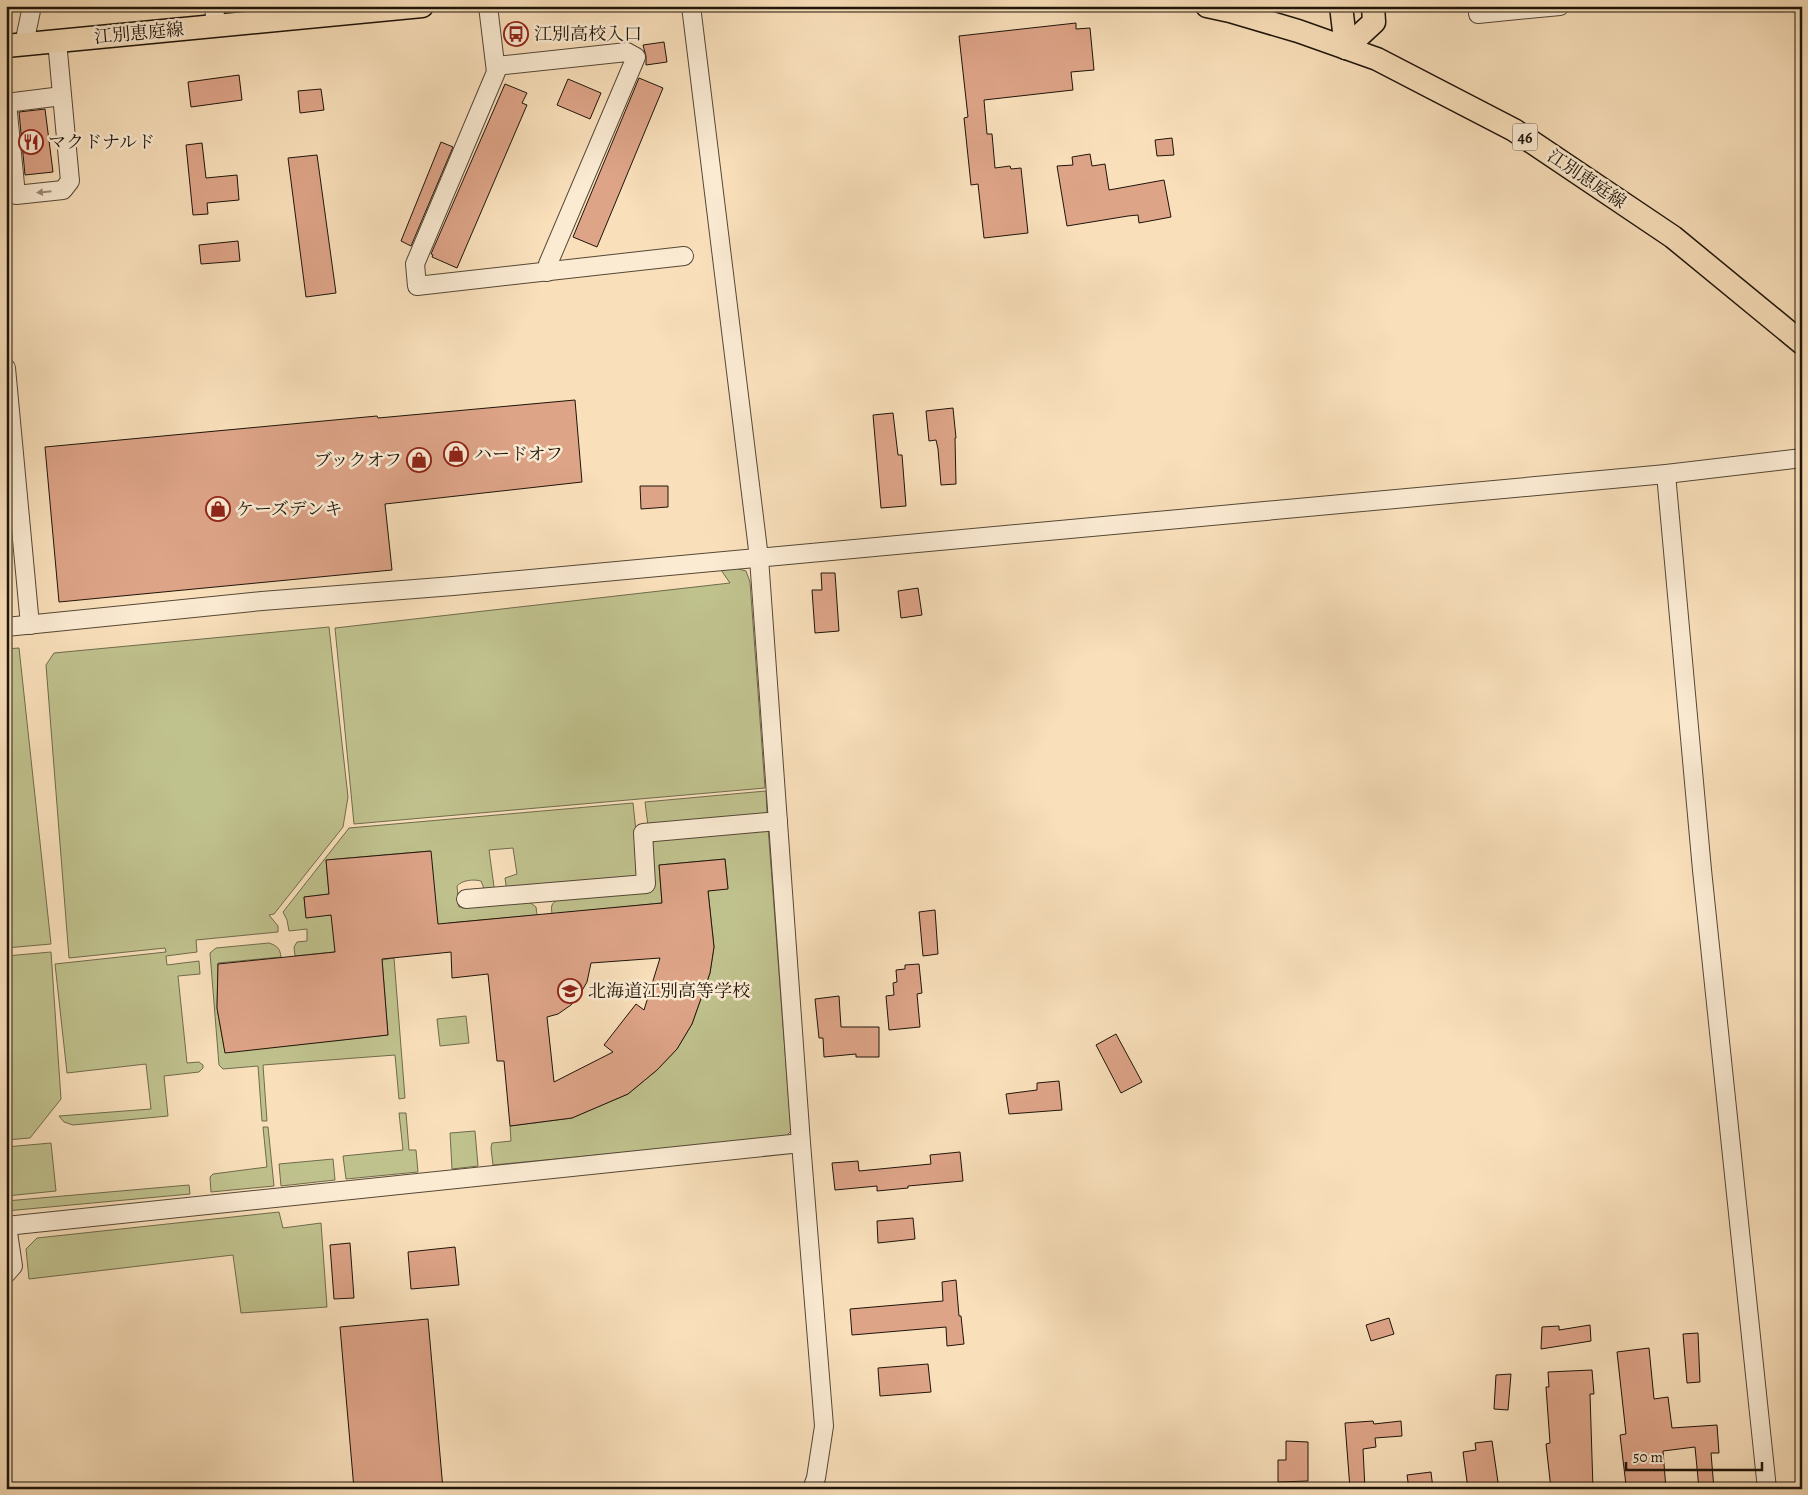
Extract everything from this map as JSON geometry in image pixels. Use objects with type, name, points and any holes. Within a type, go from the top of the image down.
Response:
[{"type":"main road","name":"江別恵庭線","points":[[15,45],[57,41],[215,16],[422,6]]},
{"type":"main road","name":"江別恵庭線","points":[[1207,6],[1231,9],[1377,59],[1514,130],[1673,237],[1802,343]]},
{"type":"main road","points":[[1342,6],[1346,48]]},
{"type":"main road","points":[[1346,48],[1374,22],[1372,6]]},
{"type":"street","points":[[15,45],[32,6]]},
{"type":"street","points":[[488,6],[496,72],[415,264],[417,286],[684,256]]},
{"type":"street","points":[[691,6],[759,558],[824,1426],[816,1478],[812,1489]]},
{"type":"street","points":[[1478,14],[1560,6]]},
{"type":"street","points":[[57,41],[70,181],[62,190],[16,195],[7,103],[62,96]]},
{"type":"street","points":[[496,66],[627,52],[636,57],[548,264],[547,272]]},
{"type":"street","points":[[6,368],[30,625]]},
{"type":"street","points":[[6,627],[262,601],[454,586],[1666,474],[1802,458]]},
{"type":"street","points":[[1666,474],[1702,870],[1767,1489]]},
{"type":"street","points":[[466,899],[646,884],[643,833],[778,821]]},
{"type":"street","points":[[6,1274],[13,1266],[6,1226],[802,1143]]},
{"type":"green space","points":[[735,568],[746,571],[750,582],[765,788],[354,824],[335,628],[730,583],[721,570]]},
{"type":"green space","points":[[329,627],[348,797],[343,827],[274,914],[269,915],[278,926],[278,932],[196,940],[197,952],[166,956],[167,965],[199,961],[200,974],[178,976],[187,1063],[199,1062],[203,1065],[199,1072],[164,1076],[168,1116],[73,1125],[64,1122],[59,1116],[151,1109],[146,1064],[67,1073],[55,964],[166,952],[165,948],[69,958],[46,665],[54,653]]},
{"type":"green space","points":[[19,648],[51,944],[6,948],[6,649]]},
{"type":"green space","points":[[766,791],[767,814],[648,826],[645,802]]},
{"type":"green space","points":[[633,803],[640,869],[638,878],[507,892],[505,878],[517,874],[513,848],[489,850],[495,894],[485,891],[481,881],[478,880],[465,881],[457,886],[459,907],[528,901],[536,907],[537,915],[449,923],[438,928],[430,851],[326,860],[329,894],[304,897],[306,917],[331,915],[383,947],[295,956],[294,947],[297,942],[307,941],[307,929],[289,931],[283,912],[349,828]]},
{"type":"green space","points":[[768,827],[791,1131],[785,1137],[493,1165],[492,1143],[511,1141],[510,1126],[572,1118],[628,1094],[657,1070],[677,1049],[692,1024],[710,973],[714,947],[708,891],[728,888],[725,859],[659,865],[662,903],[552,914],[554,902],[651,889],[651,845],[656,839]]},
{"type":"green space","points":[[269,943],[278,948],[281,957],[218,963],[217,1008],[225,1052],[388,1035],[382,960],[394,958],[405,1098],[399,1099],[395,1055],[263,1065],[267,1121],[262,1121],[258,1066],[223,1069],[219,1065],[210,953],[216,948]]},
{"type":"green space","points":[[51,952],[61,1099],[30,1138],[6,1140],[6,956]]},
{"type":"green space","points":[[466,1016],[469,1043],[440,1046],[437,1019]]},
{"type":"green space","points":[[399,1113],[406,1113],[409,1150],[416,1150],[418,1172],[346,1179],[343,1156],[403,1150]]},
{"type":"green space","points":[[263,1127],[268,1127],[274,1186],[211,1192],[210,1177],[213,1174],[267,1167]]},
{"type":"green space","points":[[475,1131],[478,1166],[452,1169],[450,1133]]},
{"type":"green space","points":[[51,1143],[56,1191],[6,1196],[6,1147]]},
{"type":"green space","points":[[333,1159],[335,1180],[281,1186],[279,1164]]},
{"type":"green space","points":[[189,1185],[190,1194],[6,1211],[6,1201]]},
{"type":"green space","points":[[279,1212],[283,1228],[321,1223],[327,1307],[241,1313],[233,1255],[29,1279],[26,1249],[37,1238]]},
{"type":"building","points":[[1076,23],[1076,29],[1090,28],[1094,70],[1071,72],[1073,90],[984,100],[987,134],[992,134],[995,168],[1010,166],[1011,169],[1021,168],[1028,233],[984,238],[978,184],[971,185],[964,118],[968,117],[959,36]]},
{"type":"building","points":[[664,42],[667,62],[646,65],[643,45]]},
{"type":"building","points":[[239,75],[242,100],[191,107],[188,82]]},
{"type":"building","points":[[639,78],[663,88],[597,247],[573,237]]},
{"type":"building","points":[[568,79],[601,93],[590,119],[557,105]]},
{"type":"building","points":[[505,84],[527,93],[522,103],[527,105],[457,268],[432,257],[433,255],[431,254]]},
{"type":"building","points":[[321,89],[324,110],[300,113],[298,91]]},
{"type":"building","name":"マクドナルド","points":[[45,109],[53,172],[25,175],[19,112]]},
{"type":"building","points":[[1172,138],[1174,155],[1157,156],[1155,140]]},
{"type":"building","points":[[441,142],[453,147],[411,246],[401,241]]},
{"type":"building","points":[[202,143],[206,178],[237,175],[239,200],[207,203],[208,214],[193,215],[186,145]]},
{"type":"building","points":[[1090,154],[1092,166],[1105,164],[1109,190],[1164,180],[1171,217],[1139,223],[1138,215],[1067,226],[1057,166],[1073,165],[1072,157]]},
{"type":"building","points":[[317,155],[336,293],[306,297],[288,158]]},
{"type":"building","points":[[238,241],[240,261],[201,264],[199,245]]},
{"type":"building","name":"ケーズデンキ","points":[[575,400],[582,482],[385,504],[392,570],[59,602],[45,447],[377,416],[378,418]]},
{"type":"building","points":[[953,408],[956,438],[956,484],[941,485],[938,449],[936,440],[929,441],[926,411]]},
{"type":"building","points":[[893,413],[898,455],[902,455],[906,506],[881,508],[873,415]]},
{"type":"building","points":[[640,486],[668,486],[668,507],[641,509]]},
{"type":"building","points":[[821,573],[835,573],[839,631],[815,633],[812,590],[822,590]]},
{"type":"building","points":[[918,588],[922,615],[901,618],[898,591]]},
{"type":"building","points":[[431,851],[438,924],[662,903],[659,865],[725,859],[728,889],[708,891],[714,947],[710,973],[692,1024],[677,1049],[657,1070],[628,1094],[572,1118],[510,1126],[504,1061],[497,1061],[488,974],[452,978],[451,952],[382,959],[388,1035],[225,1053],[217,1008],[218,964],[335,952],[331,915],[306,918],[304,897],[329,894],[326,860]],"holes":[[[660,958],[644,1010],[636,1004],[604,1045],[613,1052],[554,1082],[547,1017],[558,1014],[571,1005],[580,994],[587,982],[591,963]]]},
{"type":"building","points":[[935,910],[938,954],[923,956],[919,912]]},
{"type":"building","points":[[919,964],[922,993],[917,994],[920,1027],[889,1030],[886,996],[894,995],[893,983],[897,982],[896,970],[905,969],[905,965]]},
{"type":"building","points":[[839,996],[841,1027],[879,1027],[879,1057],[856,1057],[856,1054],[824,1057],[823,1038],[819,1038],[815,999]]},
{"type":"building","points":[[1116,1034],[1142,1082],[1121,1093],[1096,1045]]},
{"type":"building","points":[[1059,1081],[1062,1110],[1009,1114],[1006,1094],[1037,1090],[1037,1083]]},
{"type":"building","points":[[960,1152],[963,1181],[877,1191],[877,1186],[835,1190],[832,1163],[858,1161],[859,1171],[931,1164],[930,1155]]},
{"type":"building","points":[[913,1218],[915,1239],[878,1243],[877,1221]]},
{"type":"building","points":[[350,1243],[354,1298],[334,1299],[330,1245]]},
{"type":"building","points":[[455,1247],[459,1285],[411,1289],[408,1252]]},
{"type":"building","points":[[956,1280],[964,1344],[947,1346],[946,1327],[852,1335],[850,1309],[943,1301],[942,1282]]},
{"type":"building","points":[[1389,1318],[1394,1334],[1371,1341],[1366,1325]]},
{"type":"building","points":[[428,1319],[443,1489],[354,1489],[340,1327]]},
{"type":"building","points":[[1590,1325],[1591,1341],[1541,1349],[1542,1327],[1559,1326],[1559,1330]]},
{"type":"building","points":[[1698,1333],[1700,1382],[1687,1383],[1683,1334]]},
{"type":"building","points":[[1649,1348],[1654,1399],[1668,1397],[1672,1428],[1717,1425],[1719,1453],[1711,1453],[1714,1489],[1699,1489],[1695,1447],[1663,1451],[1666,1489],[1635,1489],[1631,1485],[1626,1485],[1620,1435],[1626,1434],[1617,1352]]},
{"type":"building","points":[[928,1364],[931,1392],[880,1396],[878,1368]]},
{"type":"building","points":[[1592,1370],[1594,1394],[1590,1394],[1593,1489],[1551,1489],[1546,1444],[1550,1443],[1546,1387],[1549,1387],[1548,1372]]},
{"type":"building","points":[[1511,1374],[1508,1410],[1494,1409],[1496,1375]]},
{"type":"building","points":[[1373,1421],[1374,1424],[1401,1421],[1402,1436],[1375,1438],[1376,1447],[1363,1449],[1365,1489],[1350,1489],[1345,1423]]},
{"type":"building","points":[[1286,1441],[1308,1442],[1308,1481],[1278,1482],[1278,1460],[1286,1460]]},
{"type":"building","points":[[1492,1441],[1499,1489],[1468,1489],[1463,1452],[1476,1450],[1475,1443]]},
{"type":"building","points":[[1431,1472],[1433,1489],[1409,1489],[1407,1475]]},
{"type":"place","name":"江別高校入口","points":[[516,34]]},
{"type":"place","name":"マクドナルド","points":[[31,142]]},
{"type":"place","name":"ハードオフ","points":[[456,454]]},
{"type":"place","name":"ブックオフ","points":[[419,460]]},
{"type":"place","name":"ケーズデンキ","points":[[218,509]]},
{"type":"place","name":"北海道江別高等学校","points":[[570,991]]}]
